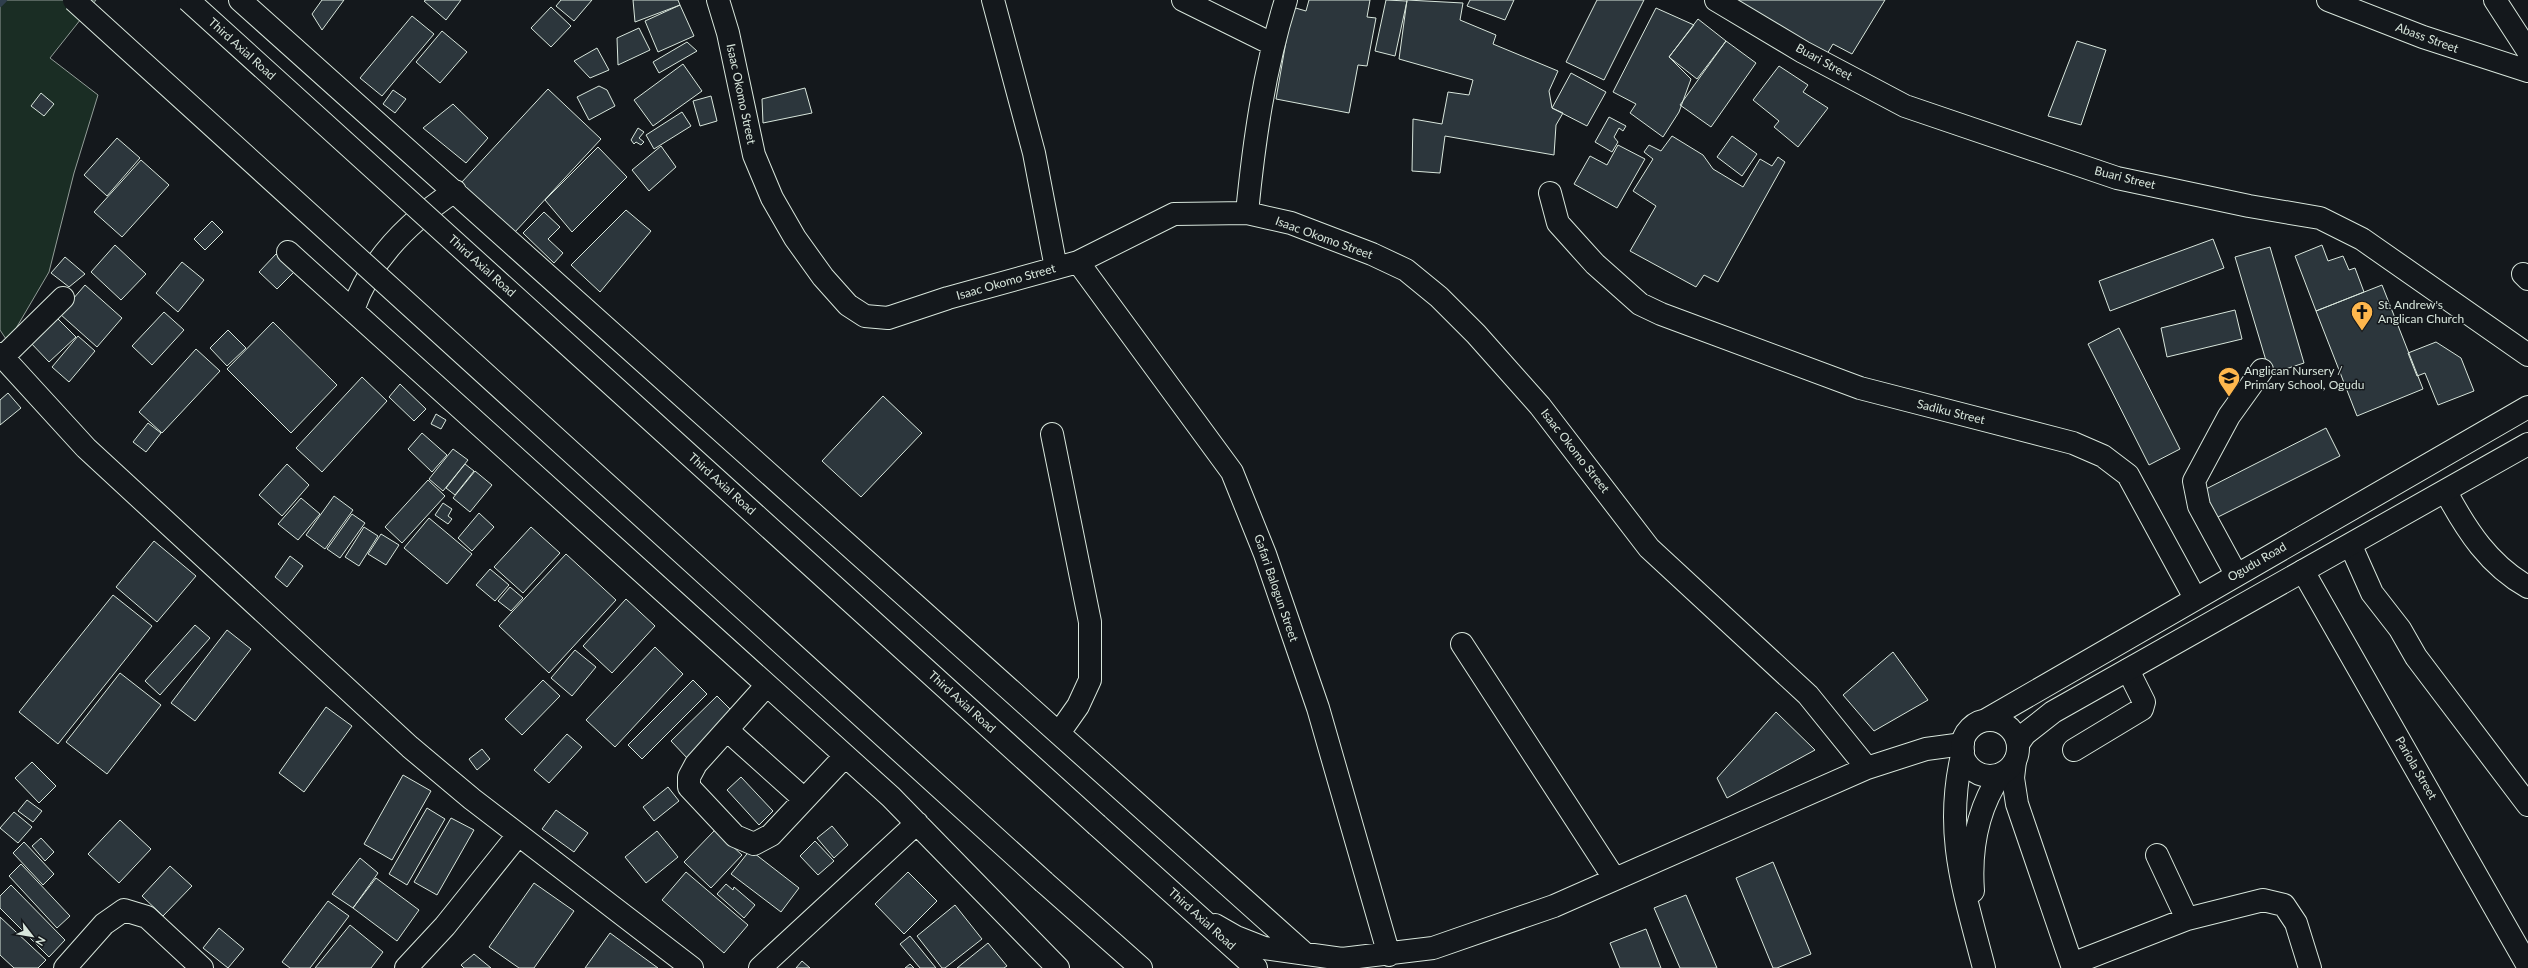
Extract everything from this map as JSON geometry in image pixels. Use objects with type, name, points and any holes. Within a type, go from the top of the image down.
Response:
[{"type":"main road","points":[[74,0],[1044,882],[1141,968]]},
{"type":"main road","name":"Third Axial Road","points":[[188,0],[1256,968]]},
{"type":"main road","points":[[240,0],[1306,954]]},
{"type":"main road","name":"Isaac Okomo Street","points":[[718,0],[728,33],[754,155],[769,191],[795,238],[824,277],[848,305],[865,316],[888,318],[948,298],[1078,262],[1174,214],[1247,213],[1291,224],[1372,254],[1406,270],[1439,297],[1476,334],[1540,406],[1648,548],[1808,695],[1867,768]]},
{"type":"main road","points":[[993,0],[1034,153],[1056,268]]},
{"type":"main road","points":[[1183,0],[1272,44]]},
{"type":"main road","points":[[1247,213],[1255,134],[1272,44],[1286,0]]},
{"type":"main road","name":"Buari Street","points":[[1716,0],[1803,52],[1912,109],[2116,178],[2249,206],[2320,218],[2362,239],[2528,355]]},
{"type":"main road","name":"Abass Street","points":[[2328,0],[2423,38],[2528,71]]},
{"type":"main road","points":[[2495,0],[2528,51]]},
{"type":"main road","points":[[353,310],[360,289],[387,251],[434,205],[455,191]]},
{"type":"main road","name":"Sadiku Street","points":[[1550,193],[1558,222],[1595,264],[1640,304],[1717,336],[1860,388],[2073,443],[2103,456],[2128,475],[2195,598]]},
{"type":"main road","points":[[288,252],[845,756],[917,823],[1058,968]]},
{"type":"main road","name":"Gafari Balogun Street","points":[[1078,262],[1203,429],[1235,478],[1265,554],[1318,708],[1390,955]]},
{"type":"main road","points":[[63,298],[1,356],[86,448],[410,747],[518,834],[692,968]]},
{"type":"main road","points":[[2236,574],[2199,506],[2194,481],[2229,416],[2262,370]]},
{"type":"main road","name":"Ogudu Road","points":[[1986,720],[2236,574],[2528,407]]},
{"type":"main road","points":[[1052,434],[1090,622],[1090,680],[1078,706],[1059,733]]},
{"type":"main road","points":[[1977,940],[1972,881],[1976,828],[1989,792],[2029,730],[2053,712],[2303,571],[2351,546],[2528,444]]},
{"type":"main road","points":[[2446,492],[2466,530],[2497,566],[2528,587]]},
{"type":"main road","points":[[2351,546],[2372,592],[2400,629],[2416,657],[2528,805]]},
{"type":"main road","name":"Pariola Street","points":[[2303,571],[2527,963]]},
{"type":"main road","points":[[1462,644],[1614,878]]},
{"type":"main road","points":[[2074,750],[2142,709],[2144,702],[2128,670]]},
{"type":"main road","points":[[767,685],[696,764],[689,777],[689,787],[736,836],[754,844],[771,835],[845,756]]},
{"type":"main road","points":[[1984,968],[1957,860],[1953,801],[1963,747],[1969,729],[1986,720],[2001,722],[2009,728],[2011,760],[2017,804],[2072,966],[2187,919],[2263,900],[2284,905],[2296,923],[2310,968]]},
{"type":"main road","points":[[727,730],[804,799]]},
{"type":"main road","points":[[1196,914],[1236,937],[1264,948],[1342,959],[1390,955],[1433,948],[1492,929],[1554,906],[1614,878],[1867,768],[1926,749],[1963,747]]},
{"type":"main road","points":[[1963,747],[1963,757],[1973,770],[1991,776],[2011,760]]},
{"type":"main road","points":[[760,968],[917,823]]},
{"type":"main road","points":[[406,968],[444,926],[518,834]]},
{"type":"main road","points":[[2157,855],[2187,919]]},
{"type":"main road","points":[[65,968],[104,924],[124,910],[147,917],[202,968]]},
{"type":"green space","points":[[0,0],[96,0],[50,58],[98,95],[74,173],[49,272],[8,342],[0,330]]},
{"type":"building","points":[[322,0],[344,0],[322,30],[312,14]]},
{"type":"building","points":[[461,0],[446,20],[424,1]]},
{"type":"building","points":[[561,0],[592,0],[574,21],[556,6]]},
{"type":"building","points":[[633,0],[678,0],[680,5],[635,22]]},
{"type":"building","points":[[1309,0],[1370,0],[1367,17],[1376,18],[1367,66],[1358,65],[1349,113],[1276,99],[1292,7],[1306,11]]},
{"type":"building","points":[[1386,0],[1407,1],[1395,56],[1375,51]]},
{"type":"building","points":[[1407,0],[1463,3],[1460,20],[1496,35],[1493,44],[1558,71],[1549,91],[1552,108],[1563,113],[1556,125],[1554,155],[1445,136],[1440,173],[1412,171],[1413,119],[1442,124],[1448,92],[1469,95],[1473,80],[1399,59]]},
{"type":"building","points":[[1470,0],[1514,0],[1505,20],[1467,6]]},
{"type":"building","points":[[1597,0],[1644,0],[1604,80],[1566,62]]},
{"type":"building","points":[[1735,0],[1885,0],[1852,54],[1833,44],[1827,54]]},
{"type":"building","points":[[680,5],[694,36],[658,52],[645,21]]},
{"type":"building","points":[[551,7],[571,26],[551,47],[531,28]]},
{"type":"building","points":[[1656,8],[1694,25],[1669,57],[1691,79],[1679,112],[1663,137],[1630,113],[1636,104],[1613,92]]},
{"type":"building","points":[[412,16],[434,34],[382,96],[360,78]]},
{"type":"building","points":[[1698,19],[1726,41],[1697,79],[1669,57]]},
{"type":"building","points":[[639,28],[650,50],[618,65],[617,38]]},
{"type":"building","points":[[442,31],[467,52],[440,83],[416,62]]},
{"type":"building","points":[[1726,41],[1756,63],[1711,127],[1680,105]]},
{"type":"building","points":[[2077,41],[2106,50],[2081,125],[2048,116]]},
{"type":"building","points":[[687,42],[697,51],[659,73],[653,62]]},
{"type":"building","points":[[597,48],[609,70],[590,78],[574,61]]},
{"type":"building","points":[[683,64],[702,91],[653,126],[634,100]]},
{"type":"building","points":[[1779,66],[1808,85],[1803,92],[1828,108],[1798,147],[1774,127],[1779,121],[1753,100]]},
{"type":"building","points":[[1571,73],[1606,92],[1587,126],[1552,108]]},
{"type":"building","points":[[599,86],[607,90],[615,106],[589,120],[577,97]]},
{"type":"building","points":[[805,88],[812,113],[763,123],[762,99]]},
{"type":"building","points":[[548,89],[601,139],[514,233],[461,183]]},
{"type":"building","points":[[393,90],[406,99],[395,113],[383,104]]},
{"type":"building","points":[[41,93],[54,104],[44,116],[31,106]]},
{"type":"building","points":[[711,96],[717,121],[700,126],[693,101]]},
{"type":"building","points":[[453,104],[488,138],[466,163],[423,128]]},
{"type":"building","points":[[682,112],[691,126],[654,149],[646,135]]},
{"type":"building","points":[[1609,117],[1626,126],[1623,131],[1619,128],[1614,137],[1618,142],[1612,152],[1595,142]]},
{"type":"building","points":[[638,128],[644,132],[639,138],[644,142],[641,145],[636,142],[634,144],[631,140]]},
{"type":"building","points":[[1672,136],[1703,155],[1713,169],[1743,187],[1760,159],[1772,166],[1778,157],[1785,162],[1718,282],[1704,275],[1696,287],[1630,251],[1656,206],[1633,191],[1653,159],[1644,152],[1649,145],[1661,151]]},
{"type":"building","points":[[1732,136],[1757,154],[1742,176],[1717,157]]},
{"type":"building","points":[[117,138],[140,158],[107,196],[84,175]]},
{"type":"building","points":[[1618,145],[1645,159],[1617,208],[1574,184],[1590,156],[1607,165]]},
{"type":"building","points":[[661,146],[676,167],[649,191],[632,170]]},
{"type":"building","points":[[598,147],[627,177],[572,232],[545,200]]},
{"type":"building","points":[[141,160],[169,185],[122,237],[94,212]]},
{"type":"building","points":[[626,210],[651,231],[600,292],[571,265]]},
{"type":"building","points":[[544,212],[560,227],[548,239],[563,253],[554,263],[523,233]]},
{"type":"building","points":[[212,221],[223,232],[205,250],[194,239]]},
{"type":"building","points":[[2213,239],[2224,268],[2110,311],[2099,281]]},
{"type":"building","points":[[115,245],[146,274],[121,300],[91,272]]},
{"type":"building","points":[[2322,245],[2328,261],[2343,256],[2349,270],[2355,268],[2364,292],[2316,311],[2295,256]]},
{"type":"building","points":[[2270,247],[2304,363],[2270,374],[2235,257]]},
{"type":"building","points":[[276,254],[294,272],[277,289],[259,272]]},
{"type":"building","points":[[65,257],[85,274],[69,287],[51,273]]},
{"type":"building","points":[[182,262],[204,280],[178,312],[156,293]]},
{"type":"building","points":[[85,285],[122,318],[97,347],[60,314]]},
{"type":"building","name":"St. Andrew's Anglican Church","points":[[2382,285],[2423,389],[2357,416],[2316,311]]},
{"type":"building","points":[[2235,310],[2242,339],[2167,357],[2161,328]]},
{"type":"building","points":[[164,312],[184,330],[152,365],[132,346]]},
{"type":"building","points":[[55,316],[76,337],[49,362],[29,341]]},
{"type":"building","points":[[273,322],[337,385],[291,433],[227,369]]},
{"type":"building","points":[[2119,328],[2180,449],[2149,465],[2088,344]]},
{"type":"building","points":[[228,330],[246,348],[227,366],[210,348]]},
{"type":"building","points":[[78,336],[95,351],[69,382],[52,367]]},
{"type":"building","points":[[2436,342],[2461,358],[2474,391],[2438,405],[2425,373],[2417,376],[2408,353]]},
{"type":"building","points":[[196,349],[220,371],[162,433],[139,412]]},
{"type":"building","points":[[362,377],[387,401],[322,472],[296,448]]},
{"type":"building","points":[[400,384],[426,409],[414,421],[389,397]]},
{"type":"building","points":[[8,393],[21,408],[0,425],[0,400]]},
{"type":"building","points":[[883,396],[922,433],[861,497],[822,461]]},
{"type":"building","points":[[436,414],[446,420],[441,429],[431,424]]},
{"type":"building","points":[[148,423],[161,433],[146,452],[133,442]]},
{"type":"building","points":[[2326,428],[2340,456],[2214,519],[2200,492]]},
{"type":"building","points":[[422,433],[447,455],[432,472],[408,449]]},
{"type":"building","points":[[453,449],[468,460],[443,491],[429,479]]},
{"type":"building","points":[[287,464],[309,485],[282,516],[259,495]]},
{"type":"building","points":[[465,464],[474,471],[455,495],[446,488]]},
{"type":"building","points":[[475,471],[492,485],[470,512],[453,498]]},
{"type":"building","points":[[428,480],[445,496],[402,543],[385,527]]},
{"type":"building","points":[[334,496],[353,510],[325,549],[306,535]]},
{"type":"building","points":[[301,498],[320,514],[298,540],[278,524]]},
{"type":"building","points":[[443,503],[452,509],[448,516],[452,519],[448,524],[435,515]]},
{"type":"building","points":[[479,513],[494,527],[472,551],[458,538]]},
{"type":"building","points":[[352,514],[365,523],[340,558],[327,549]]},
{"type":"building","points":[[429,518],[472,554],[447,584],[404,548]]},
{"type":"building","points":[[364,527],[378,536],[359,566],[345,557]]},
{"type":"building","points":[[531,527],[560,553],[523,593],[494,567]]},
{"type":"building","points":[[381,534],[399,545],[386,565],[368,554]]},
{"type":"building","points":[[154,541],[196,576],[157,622],[116,587]]},
{"type":"building","points":[[566,554],[616,600],[549,673],[499,626]]},
{"type":"building","points":[[290,556],[303,566],[287,587],[275,577]]},
{"type":"building","points":[[490,569],[509,585],[495,601],[476,585]]},
{"type":"building","points":[[510,587],[523,598],[511,611],[498,601]]},
{"type":"building","points":[[113,595],[152,626],[58,744],[19,712]]},
{"type":"building","points":[[626,599],[655,626],[612,673],[583,646]]},
{"type":"building","points":[[195,625],[210,638],[160,695],[145,681]]},
{"type":"building","points":[[227,630],[251,649],[195,721],[171,703]]},
{"type":"building","points":[[655,647],[683,674],[615,747],[586,720]]},
{"type":"building","points":[[575,650],[596,667],[572,696],[551,678]]},
{"type":"building","points":[[1893,652],[1928,700],[1874,731],[1843,695]]},
{"type":"building","points":[[120,673],[161,705],[107,774],[66,742]]},
{"type":"building","points":[[543,680],[560,696],[522,735],[505,719]]},
{"type":"building","points":[[693,680],[707,694],[642,759],[628,745]]},
{"type":"building","points":[[717,696],[735,714],[689,760],[671,741]]},
{"type":"building","points":[[326,707],[352,726],[304,792],[279,773]]},
{"type":"building","points":[[1776,712],[1815,750],[1727,798],[1717,778]]},
{"type":"building","points":[[567,734],[582,747],[549,783],[534,770]]},
{"type":"building","points":[[482,749],[490,759],[477,770],[469,759]]},
{"type":"building","points":[[32,762],[56,786],[39,803],[15,778]]},
{"type":"building","points":[[403,775],[431,791],[392,860],[364,844]]},
{"type":"building","points":[[741,777],[773,811],[759,825],[727,790]]},
{"type":"building","points":[[668,787],[679,801],[654,821],[643,807]]},
{"type":"building","points":[[27,800],[42,811],[33,822],[18,811]]},
{"type":"building","points":[[427,808],[445,819],[407,885],[389,874]]},
{"type":"building","points":[[556,810],[588,833],[574,852],[542,829]]},
{"type":"building","points":[[14,812],[32,827],[18,843],[0,828]]},
{"type":"building","points":[[451,818],[474,830],[437,895],[414,882]]},
{"type":"building","points":[[120,820],[151,849],[119,883],[88,854]]},
{"type":"building","points":[[832,826],[848,845],[834,858],[817,838]]},
{"type":"building","points":[[715,830],[742,855],[711,888],[684,862]]},
{"type":"building","points":[[657,831],[678,857],[646,883],[625,857]]},
{"type":"building","points":[[41,838],[54,852],[45,861],[32,846]]},
{"type":"building","points":[[815,841],[834,861],[818,875],[800,856]]},
{"type":"building","points":[[24,842],[54,874],[43,885],[13,853]]},
{"type":"building","points":[[750,850],[799,888],[781,912],[731,874]]},
{"type":"building","points":[[360,858],[378,873],[353,908],[332,894]]},
{"type":"building","points":[[1773,862],[1811,954],[1777,968],[1773,968],[1736,878]]},
{"type":"building","points":[[21,864],[70,916],[57,928],[9,876]]},
{"type":"building","points":[[170,866],[192,886],[163,916],[142,896]]},
{"type":"building","points":[[686,872],[748,925],[724,953],[662,900]]},
{"type":"building","points":[[908,872],[937,901],[904,934],[875,904]]},
{"type":"building","points":[[376,878],[419,910],[397,941],[353,908]]},
{"type":"building","points":[[534,883],[574,911],[534,968],[519,968],[489,947]]},
{"type":"building","points":[[726,884],[733,890],[734,887],[755,905],[744,918],[717,894]]},
{"type":"building","points":[[11,885],[65,940],[49,957],[0,908],[0,896]]},
{"type":"building","points":[[1686,895],[1717,968],[1680,968],[1654,908]]},
{"type":"building","points":[[328,901],[349,916],[310,968],[290,968],[282,962]]},
{"type":"building","points":[[955,905],[982,939],[945,968],[942,968],[917,936]]},
{"type":"building","points":[[0,917],[46,960],[38,968],[14,968],[0,955]]},
{"type":"building","points":[[350,925],[383,952],[371,968],[315,968]]},
{"type":"building","points":[[219,928],[244,949],[228,968],[203,948]]},
{"type":"building","points":[[1646,929],[1661,968],[1620,968],[1610,943]]},
{"type":"building","points":[[610,933],[658,968],[585,968]]},
{"type":"building","points":[[910,936],[936,968],[920,968],[900,944]]},
{"type":"building","points":[[988,943],[1007,966],[1004,968],[957,968]]},
{"type":"building","points":[[474,954],[491,968],[464,968],[461,965]]},
{"type":"building","points":[[802,961],[810,968],[796,968]]},
{"type":"building","points":[[910,964],[914,968],[905,968]]},
{"type":"waterway","points":[[0,4],[4,0]]},
{"type":"place","name":"St. Andrew's Anglican Church","points":[[2362,332]]},
{"type":"place","name":"Anglican Nursery / Primary School, Ogudu","points":[[2229,398]]}]
